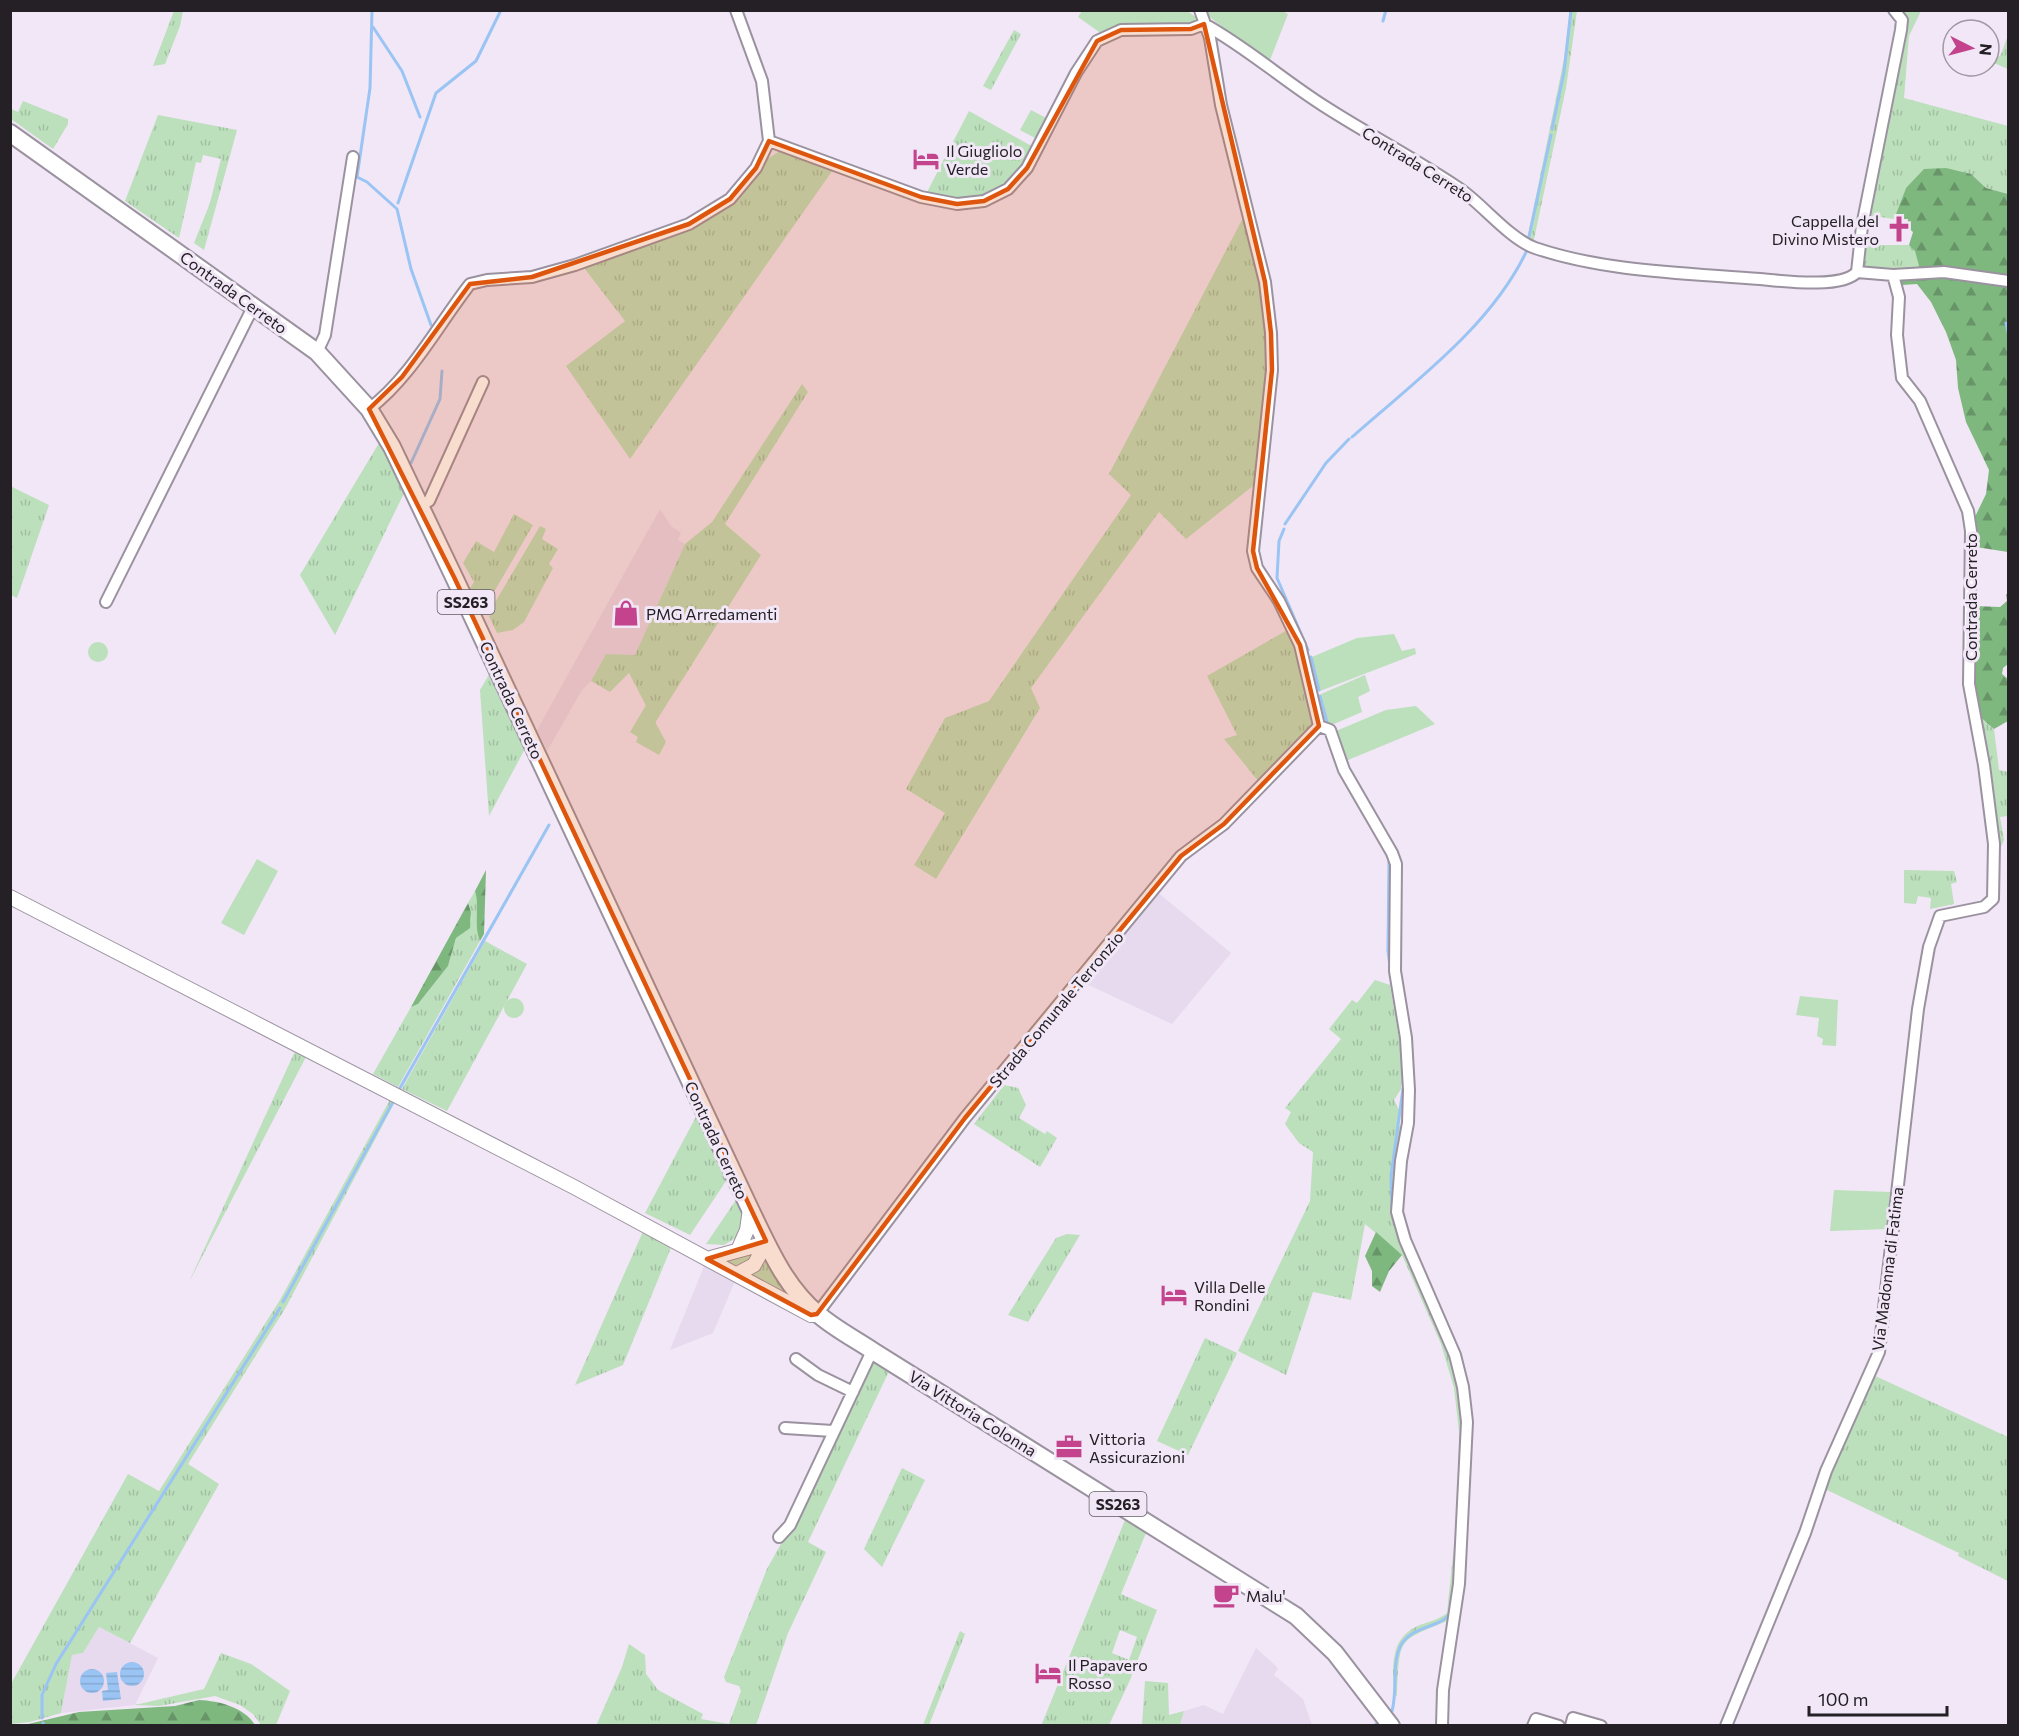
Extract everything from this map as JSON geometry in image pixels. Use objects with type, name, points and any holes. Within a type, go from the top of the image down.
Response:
[{"type":"main road","name":"Contrada Cerreto","points":[[10,133],[317,352],[369,409],[392,447],[750,1209]]},
{"type":"main road","name":"Via Vittoria Colonna","points":[[750,1209],[783,1274],[818,1314],[872,1351],[1296,1616],[1322,1637],[1391,1725]]},
{"type":"street","points":[[369,409],[387,395],[402,377],[470,284],[487,280],[532,277],[689,224],[730,199],[756,168],[769,141],[762,81],[736,10]]},
{"type":"street","points":[[1200,10],[1210,38],[1221,105],[1265,282],[1271,333],[1272,370],[1253,552],[1257,568],[1279,601],[1300,645],[1319,726],[1330,730],[1344,770],[1392,853],[1396,864],[1395,971],[1406,1038],[1409,1090],[1408,1123],[1401,1161],[1397,1212],[1405,1240],[1434,1301],[1455,1354],[1463,1387],[1467,1422],[1459,1584],[1443,1690],[1442,1725]]},
{"type":"street","points":[[1857,272],[1861,235],[1901,30],[1902,20],[1894,10]]},
{"type":"street","points":[[769,141],[930,200],[957,204],[984,201],[1008,189],[1027,168],[1076,73],[1097,41],[1121,30],[1191,29],[1204,24]]},
{"type":"street","name":"Contrada Cerreto","points":[[1204,24],[1230,38],[1269,69],[1326,107],[1453,184],[1533,247],[1587,260],[1642,269],[1776,281],[1842,281],[1857,272],[1893,275],[1899,297],[1897,335],[1902,378],[1920,401],[1968,511],[1971,531],[1970,684],[1984,765],[1994,844],[1993,898]]},
{"type":"street","points":[[317,352],[325,335],[353,157]]},
{"type":"street","points":[[1893,275],[1944,272],[2008,281]]},
{"type":"street","points":[[106,602],[254,305]]},
{"type":"street","points":[[420,506],[429,501],[483,382]]},
{"type":"street","name":"Strada Comunale Terronzio","points":[[818,1314],[965,1118],[1181,856],[1224,824],[1319,726]]},
{"type":"street","points":[[10,897],[244,1016],[811,1315],[818,1314]]},
{"type":"street","name":"Via Madonna di Fatima","points":[[1726,1725],[1805,1533],[1826,1471],[1879,1352],[1918,1009],[1929,947],[1940,916],[1984,907],[1993,898]]},
{"type":"street","points":[[739,1248],[748,1226],[750,1209]]},
{"type":"street","points":[[737,1274],[754,1265],[766,1243]]},
{"type":"street","points":[[707,1259],[739,1248],[766,1243]]},
{"type":"street","points":[[779,1537],[790,1525],[872,1351]]},
{"type":"street","points":[[796,1359],[818,1376],[853,1392]]},
{"type":"street","points":[[784,1428],[833,1431]]},
{"type":"street","points":[[1571,1725],[1573,1718],[1601,1725]]},
{"type":"street","points":[[1533,1725],[1536,1719],[1559,1725]]},
{"type":"highlighted area","points":[[1204,24],[1265,282],[1271,333],[1272,370],[1253,551],[1257,568],[1300,645],[1319,726],[1224,824],[1181,856],[965,1118],[817,1314],[811,1315],[707,1259],[766,1241],[454,577],[369,409],[402,377],[470,284],[532,277],[689,224],[730,199],[756,168],[769,141],[921,197],[957,204],[984,201],[1008,189],[1027,168],[1097,41],[1121,30],[1191,29]]},
{"type":"shaded area","points":[[660,509],[671,526],[681,533],[678,540],[685,544],[635,656],[606,654],[547,751],[537,730]]},
{"type":"shaded area","points":[[1156,891],[1231,953],[1172,1024],[1080,981]]},
{"type":"shaded area","points":[[705,1264],[736,1279],[713,1333],[670,1350]]},
{"type":"shaded area","points":[[99,1627],[158,1658],[135,1705],[61,1713],[72,1655],[83,1653]]},
{"type":"shaded area","points":[[1256,1648],[1278,1668],[1274,1675],[1303,1699],[1312,1725],[1180,1726],[1184,1711],[1204,1705],[1223,1714]]},
{"type":"green space","points":[[1186,10],[1197,18],[1191,24],[1120,24],[1102,34],[1078,17],[1082,11]]},
{"type":"green space","points":[[1280,10],[1288,14],[1270,60],[1224,28],[1205,11]]},
{"type":"green space","points":[[174,11],[183,11],[180,26],[165,64],[153,66]]},
{"type":"green space","points":[[1570,11],[1577,11],[1566,88],[1533,244],[1527,240],[1564,59]]},
{"type":"green space","points":[[1899,11],[1921,11],[1909,36],[1904,98],[2008,126],[2008,194],[1986,188],[1971,174],[1906,188],[1894,219],[1867,215]]},
{"type":"green space","points":[[1014,30],[1021,34],[991,90],[983,86]]},
{"type":"green space","points":[[2007,38],[2008,69],[2001,66],[2001,54]]},
{"type":"green space","points":[[23,101],[68,119],[68,124],[53,149],[11,119],[11,109],[18,112]]},
{"type":"green space","points":[[1031,110],[1048,119],[1037,139],[1020,130]]},
{"type":"green space","points":[[969,111],[1035,148],[1013,176],[990,193],[961,199],[926,194]]},
{"type":"green space","points":[[158,115],[237,130],[204,250],[194,243],[210,203],[221,159],[203,155],[201,163],[196,162],[179,238],[125,201]]},
{"type":"green space","points":[[783,149],[835,167],[630,459],[566,366],[625,321],[581,264],[707,218],[764,161]]},
{"type":"green space","points":[[1946,168],[1971,174],[1986,188],[2008,194],[2008,552],[1976,547],[1973,521],[1986,494],[1989,470],[1966,422],[1958,388],[1956,360],[1946,332],[1931,302],[1917,284],[1902,285],[1892,271],[1915,270],[1919,266],[1915,251],[1909,245],[1913,232],[1907,227],[1908,219],[1894,219],[1906,188],[1924,169]]},
{"type":"green space","points":[[1245,214],[1263,293],[1269,366],[1258,482],[1186,539],[1159,512],[1031,688],[1040,708],[936,879],[914,865],[945,813],[906,789],[945,718],[989,701],[1131,495],[1109,474]]},
{"type":"green space","points":[[1861,245],[1909,245],[1915,250],[1919,266],[1915,270],[1901,271],[1871,269],[1859,262]]},
{"type":"green space","points":[[802,384],[808,392],[725,524],[761,555],[655,723],[629,673],[610,692],[591,681],[606,654],[635,655],[685,544],[712,522]]},
{"type":"green space","points":[[382,438],[407,487],[335,635],[300,575]]},
{"type":"green space","points":[[10,486],[49,505],[17,598],[11,595]]},
{"type":"green space","points":[[514,514],[533,525],[487,604],[479,611],[469,590],[474,582],[463,563],[476,541],[494,552]]},
{"type":"green space","points":[[540,526],[546,529],[542,539],[558,549],[549,564],[553,568],[524,622],[513,630],[497,633],[489,616],[492,614],[490,611]]},
{"type":"green space","points":[[2006,594],[2008,595],[2008,664],[2003,668],[2002,674],[2008,679],[2008,721],[1994,729],[1978,715],[1973,685],[1974,606],[2000,607],[2007,601]]},
{"type":"green space","points":[[1289,629],[1313,720],[1312,725],[1259,782],[1224,739],[1237,735],[1207,676]]},
{"type":"green space","points":[[1394,634],[1402,651],[1415,648],[1416,654],[1320,691],[1312,657],[1357,638]]},
{"type":"green space","points":[[98,642],[105,645],[108,652],[105,659],[98,662],[91,659],[88,652],[91,645]]},
{"type":"green space","points":[[493,668],[527,745],[489,816],[480,690]]},
{"type":"green space","points":[[1365,675],[1370,691],[1358,697],[1362,712],[1329,726],[1321,694]]},
{"type":"green space","points":[[646,705],[666,742],[659,755],[636,742],[638,737],[630,732]]},
{"type":"green space","points":[[1416,706],[1435,724],[1348,760],[1336,731],[1386,710]]},
{"type":"green space","points":[[1978,715],[1994,729],[1999,770],[2008,772],[2008,816],[2000,817],[2004,840],[1998,853]]},
{"type":"green space","points":[[257,859],[278,871],[244,935],[221,923]]},
{"type":"green space","points":[[486,870],[484,934],[480,941],[475,891]]},
{"type":"green space","points":[[1904,870],[1954,871],[1957,882],[1951,884],[1954,904],[1930,909],[1931,898],[1918,896],[1916,904],[1904,903]]},
{"type":"green space","points":[[475,891],[480,941],[398,1087],[373,1074],[411,1007],[418,1004],[448,966],[456,938],[470,924],[471,915],[468,903]]},
{"type":"green space","points":[[468,903],[471,912],[470,928],[456,938],[448,966],[418,1004],[411,1007]]},
{"type":"green space","points":[[485,941],[527,964],[447,1111],[402,1089]]},
{"type":"green space","points":[[1375,980],[1390,985],[1401,1050],[1401,1089],[1394,1100],[1399,1110],[1397,1125],[1404,1128],[1396,1211],[1455,1365],[1464,1412],[1452,1619],[1420,1632],[1405,1644],[1399,1662],[1397,1696],[1394,1695],[1393,1668],[1399,1642],[1412,1629],[1447,1613],[1458,1507],[1459,1431],[1454,1388],[1441,1344],[1402,1255],[1365,1224],[1351,1300],[1313,1292],[1286,1375],[1238,1351],[1310,1201],[1313,1152],[1299,1143],[1285,1124],[1291,1112],[1285,1108],[1341,1039],[1329,1029],[1352,1000],[1357,1003]]},
{"type":"green space","points":[[1800,996],[1838,1000],[1836,1046],[1822,1045],[1823,1039],[1817,1036],[1819,1018],[1796,1015]]},
{"type":"green space","points":[[514,998],[521,1001],[524,1008],[521,1015],[514,1018],[507,1015],[504,1008],[507,1001]]},
{"type":"green space","points":[[297,1047],[308,1053],[188,1284]]},
{"type":"green space","points":[[1004,1085],[1018,1088],[1026,1105],[1019,1118],[1045,1134],[1047,1131],[1057,1138],[1040,1167],[974,1124]]},
{"type":"green space","points":[[392,1096],[397,1098],[286,1307],[188,1464],[219,1484],[130,1643],[99,1627],[83,1653],[72,1655],[61,1713],[30,1722],[11,1724],[11,1684],[128,1474],[159,1491],[280,1300]]},
{"type":"green space","points":[[699,1111],[730,1175],[690,1235],[645,1213]]},
{"type":"green space","points":[[1834,1190],[1890,1192],[1887,1229],[1830,1231]]},
{"type":"green space","points":[[740,1194],[747,1211],[739,1236],[724,1245],[706,1244]]},
{"type":"green space","points":[[645,1227],[673,1243],[623,1365],[575,1385]]},
{"type":"green space","points":[[1376,1232],[1402,1255],[1389,1271],[1380,1292],[1372,1286],[1372,1271],[1365,1256]]},
{"type":"green space","points":[[1067,1234],[1080,1235],[1028,1322],[1008,1315],[1056,1238]]},
{"type":"green space","points":[[751,1250],[757,1256],[735,1270],[720,1262]]},
{"type":"green space","points":[[765,1255],[793,1298],[749,1274]]},
{"type":"green space","points":[[1205,1338],[1237,1353],[1188,1455],[1157,1441]]},
{"type":"green space","points":[[873,1357],[891,1367],[808,1542],[826,1552],[788,1633],[756,1725],[596,1726],[622,1667],[629,1644],[645,1655],[646,1674],[658,1690],[703,1714],[701,1719],[729,1724],[741,1691],[739,1686],[726,1682],[724,1677],[767,1569]]},
{"type":"green space","points":[[1873,1375],[2008,1437],[2008,1581],[1958,1556],[1959,1553],[1825,1489]]},
{"type":"green space","points":[[902,1468],[925,1480],[882,1567],[864,1549]]},
{"type":"green space","points":[[1127,1515],[1148,1528],[1121,1594],[1157,1610],[1130,1680],[1109,1725],[1041,1726]],"holes":[[[1120,1630],[1137,1637],[1129,1660],[1112,1653]]]},
{"type":"green space","points":[[960,1631],[965,1634],[929,1725],[923,1725]]},
{"type":"green space","points":[[221,1653],[251,1664],[290,1691],[276,1725],[261,1725],[253,1714],[240,1705],[215,1696],[159,1706],[135,1705],[204,1689]]},
{"type":"green space","points":[[1145,1681],[1168,1683],[1169,1715],[1184,1711],[1180,1725],[1142,1725]]},
{"type":"green space","points":[[199,1700],[238,1709],[255,1725],[24,1725],[79,1712],[175,1706]]},
{"type":"water","points":[[132,1662],[140,1666],[144,1674],[140,1682],[132,1686],[124,1682],[120,1674],[124,1666]]},
{"type":"water","points":[[92,1669],[100,1673],[104,1681],[100,1689],[92,1693],[84,1689],[80,1681],[84,1673]]},
{"type":"water","points":[[117,1672],[121,1699],[103,1701],[102,1691],[108,1690],[106,1673]]},
{"type":"waterway","points":[[372,10],[370,88],[357,177],[367,182],[397,209],[411,269],[431,325]]},
{"type":"waterway","points":[[398,203],[436,93],[476,61],[501,10]]},
{"type":"waterway","points":[[1383,21],[1386,10]]},
{"type":"waterway","points":[[1552,129],[1564,72],[1571,10]]},
{"type":"waterway","points":[[373,27],[402,71],[420,117]]},
{"type":"waterway","points":[[1528,241],[1551,135]]},
{"type":"waterway","points":[[1352,437],[1426,373],[1473,327],[1513,276],[1528,248]]},
{"type":"waterway","points":[[2006,323],[2008,332]]},
{"type":"waterway","points":[[411,463],[440,399],[442,371]]},
{"type":"waterway","points":[[1285,524],[1326,463],[1349,439]]},
{"type":"waterway","points":[[1284,529],[1279,541],[1277,578],[1308,650]]},
{"type":"waterway","points":[[1311,657],[1319,690]]},
{"type":"waterway","points":[[1320,696],[1328,726]]},
{"type":"waterway","points":[[1333,753],[1339,770]]},
{"type":"waterway","points":[[400,1088],[549,825]]},
{"type":"waterway","points":[[1389,862],[1388,951],[1395,1003]]},
{"type":"waterway","points":[[1403,1075],[1403,1084]]},
{"type":"waterway","points":[[1392,1209],[1391,1176],[1403,1089]]},
{"type":"waterway","points":[[283,1302],[394,1100]]},
{"type":"waterway","points":[[42,1718],[42,1695],[56,1664],[280,1308]]},
{"type":"waterway","points":[[1392,1711],[1396,1660],[1401,1645],[1413,1633],[1442,1621],[1451,1611]]},
{"type":"waterway","points":[[1374,1726],[1380,1721]]},
{"type":"place","name":"Il Giugliolo Verde","points":[[926,159]]},
{"type":"place","name":"Cappella del Divino Mistero","points":[[1899,229]]},
{"type":"place","name":"PMG Arredamenti","points":[[626,613]]},
{"type":"place","name":"Villa Delle Rondini","points":[[1174,1295]]},
{"type":"place","name":"Vittoria Assicurazioni","points":[[1069,1447]]},
{"type":"place","name":"Malu'","points":[[1226,1595]]},
{"type":"place","name":"Il Papavero Rosso","points":[[1048,1673]]}]
